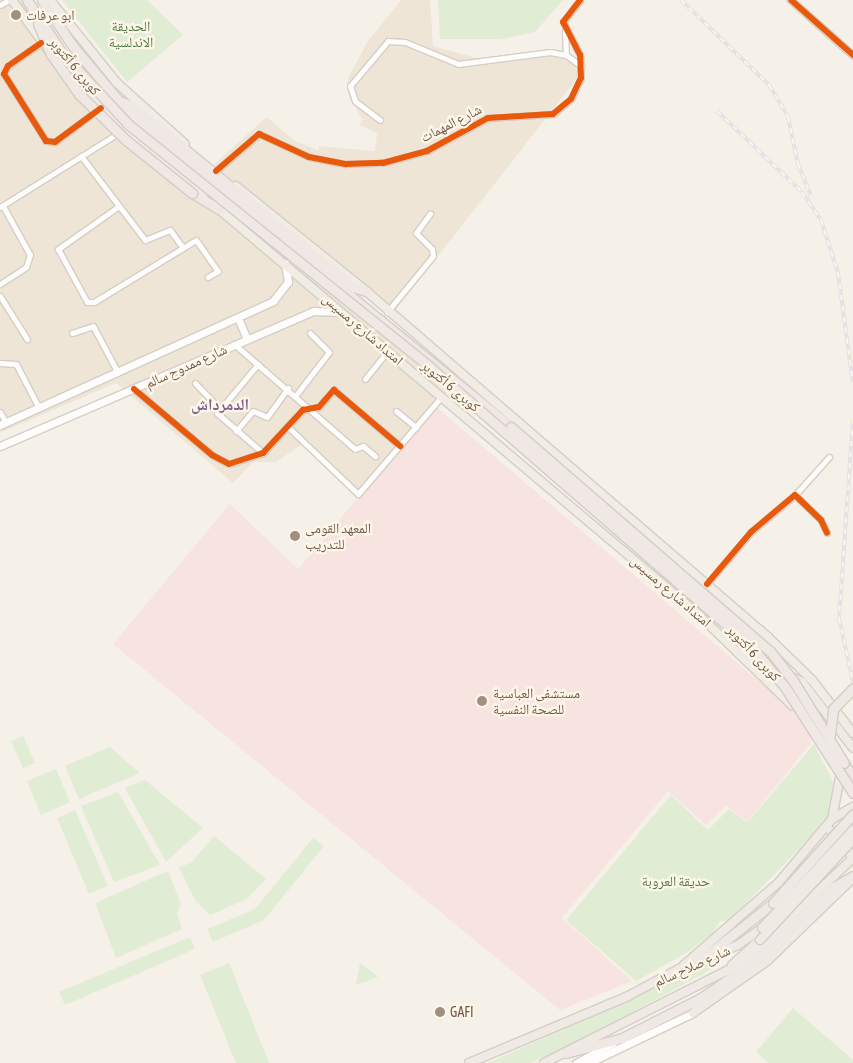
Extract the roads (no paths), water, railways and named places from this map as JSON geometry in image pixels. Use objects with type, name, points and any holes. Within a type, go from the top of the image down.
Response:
[{"type":"highway","name":"كوبرى 6 أكتوبر","points":[[27,0],[37,19],[87,82],[142,137],[430,367],[748,643],[785,687],[853,793]]},
{"type":"highway","name":"كوبرى 6 أكتوبر","points":[[42,0],[114,99],[161,142],[436,362],[754,636],[794,682],[830,735],[853,778]]},
{"type":"highway","points":[[37,19],[42,38],[79,94],[126,140],[192,193],[219,209]]},
{"type":"highway","points":[[114,99],[132,106],[353,286],[366,291]]},
{"type":"highway","points":[[742,653],[802,682],[853,748]]},
{"type":"highway","points":[[830,735],[833,709],[853,688]]},
{"type":"highway","points":[[832,819],[842,760]]},
{"type":"highway","points":[[679,968],[758,902],[832,819],[853,807]]},
{"type":"highway","points":[[697,963],[773,903],[853,814]]},
{"type":"highway","points":[[724,974],[763,947],[852,858],[846,842],[826,827]]},
{"type":"highway","name":"شارع صلاح سالم","points":[[469,1063],[628,996],[679,968],[697,963],[738,945],[762,928],[853,830]]},
{"type":"highway","name":"شارع صلاح سالم","points":[[544,1063],[724,974],[853,840]]},
{"type":"highway","points":[[693,1012],[766,961],[853,877]]},
{"type":"highway","points":[[566,1053],[622,1038],[646,1027],[744,969],[834,887],[853,877]]},
{"type":"main road","name":"امتداد شارع رمسيس","points":[[10,0],[41,43],[124,130],[285,262],[388,351],[542,479],[742,653],[853,773]]},
{"type":"main road","name":"امتداد شارع رمسيس","points":[[50,0],[117,83],[216,171],[366,291],[387,312],[796,662],[853,733]]},
{"type":"main road","name":"شارع ممدوح سالم","points":[[3,424],[118,374],[238,318],[283,292],[288,276],[285,262]]},
{"type":"main road","name":"شارع ممدوح سالم","points":[[0,446],[313,311],[346,314]]},
{"type":"main road","points":[[238,318],[247,339]]},
{"type":"main road","points":[[542,479],[554,479],[564,463]]},
{"type":"main road","points":[[655,577],[651,566],[654,556],[674,557]]},
{"type":"main road","points":[[588,1063],[693,1012]]},
{"type":"main road","points":[[576,1063],[622,1038]]},
{"type":"street","points":[[0,5],[10,0]]},
{"type":"street","points":[[566,55],[565,18],[580,0]]},
{"type":"street","points":[[791,0],[853,55]]},
{"type":"street","points":[[565,31],[581,66]]},
{"type":"street","points":[[380,120],[355,101],[350,86],[388,41],[404,42],[458,64],[542,53],[566,55],[581,66]]},
{"type":"street","points":[[41,43],[8,66],[4,74],[46,141],[55,142],[101,108]]},
{"type":"street","name":"شارع المهمات","points":[[216,171],[259,134],[309,158],[334,162],[402,159],[439,145],[488,118],[538,117],[560,110],[576,93],[581,66]]},
{"type":"street","points":[[0,284],[30,261],[28,249],[2,206],[124,130]]},
{"type":"street","points":[[81,156],[147,242],[170,230],[183,248]]},
{"type":"street","points":[[119,206],[58,249],[87,302],[94,302],[183,248],[200,241],[218,271],[208,277]]},
{"type":"street","points":[[387,312],[434,256],[434,251],[416,234],[430,214]]},
{"type":"street","points":[[0,296],[27,339]]},
{"type":"street","points":[[72,333],[93,326],[118,374]]},
{"type":"street","points":[[296,395],[329,352],[310,333]]},
{"type":"street","points":[[234,344],[288,388],[355,449],[363,446],[375,456]]},
{"type":"street","points":[[365,379],[388,351]]},
{"type":"street","points":[[0,363],[16,364],[39,408]]},
{"type":"street","points":[[258,364],[216,413],[263,453]]},
{"type":"street","points":[[194,383],[219,408]]},
{"type":"street","points":[[236,431],[253,411],[267,416],[288,388]]},
{"type":"street","points":[[134,389],[221,461],[240,463],[263,453],[309,408],[319,407],[335,390],[400,446]]},
{"type":"street","points":[[288,427],[356,493],[400,446],[442,396]]},
{"type":"street","points":[[396,411],[416,427]]},
{"type":"street","points":[[0,412],[3,424]]},
{"type":"street","points":[[707,584],[752,532],[795,495],[829,457]]},
{"type":"street","points":[[795,495],[822,520],[826,532]]},
{"type":"railway","points":[[681,0],[769,85],[788,117],[798,164],[812,199]]},
{"type":"railway","points":[[717,111],[802,192],[821,220],[838,273],[853,384]]},
{"type":"railway","points":[[853,419],[839,618],[853,682]]},
{"type":"place","name":"ابو عرفات","points":[[16,15]]},
{"type":"place","name":"المعهد القومى للتدريب","points":[[295,536]]},
{"type":"place","name":"مستشفى العباسية للصحة النفسية","points":[[482,701]]},
{"type":"place","name":"GAFI","points":[[440,1012]]},
{"type":"district","name":"الدمرداش","points":[[220,404]]},
{"type":"park label","name":"الحديقة الاندلسية","points":[[131,34]]},
{"type":"park label","name":"حديقة العروبة","points":[[676,881]]}]
